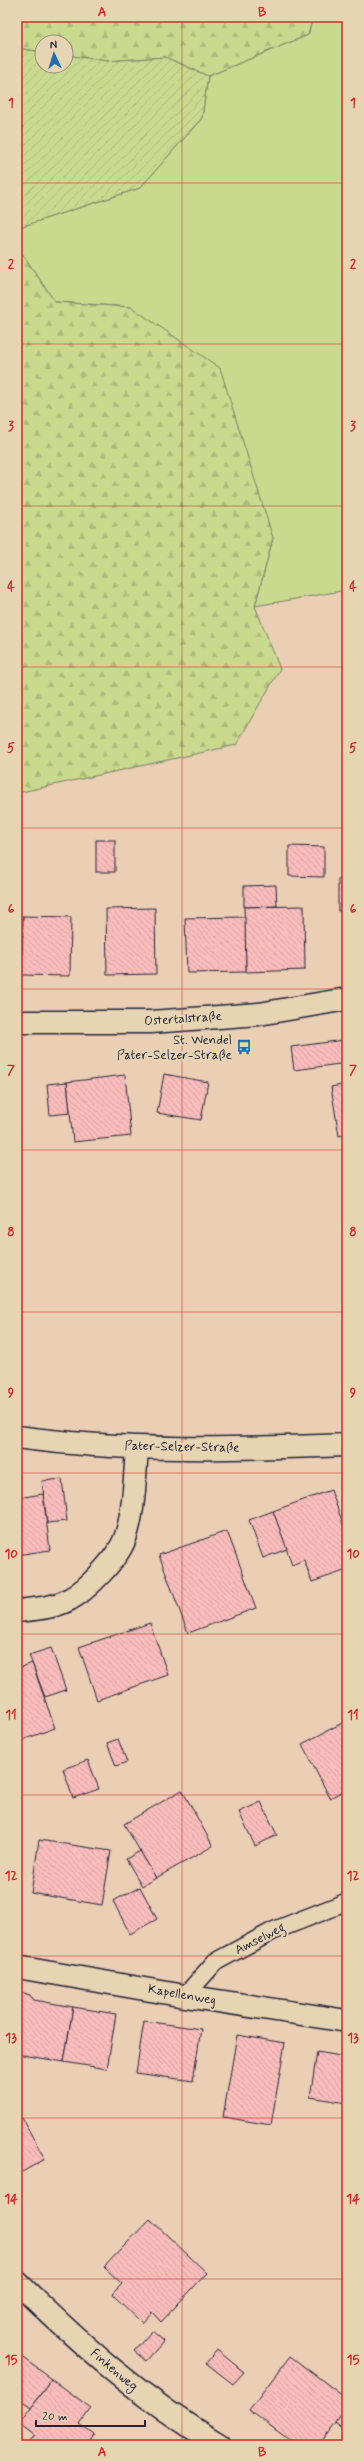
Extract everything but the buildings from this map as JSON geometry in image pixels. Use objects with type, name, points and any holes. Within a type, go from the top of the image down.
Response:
[{"type":"street","name":"Ostertalstraße","points":[[17,1022],[159,1022],[259,1014],[347,999]]},
{"type":"street","name":"Pater-Selzer-Straße","points":[[17,1437],[64,1444],[137,1448],[262,1448],[347,1445]]},
{"type":"street","points":[[17,1611],[43,1608],[70,1599],[96,1578],[122,1546],[132,1508],[137,1448]]},
{"type":"street","name":"Kapellenweg","points":[[17,1967],[185,1996],[347,2021]]},
{"type":"street","name":"Finkenweg","points":[[17,2282],[57,2322],[128,2383],[195,2430],[220,2445]]},
{"type":"lane","name":"Amselweg","points":[[185,1996],[215,1962],[273,1931],[347,1902]]},
{"type":"green space","points":[[17,17],[313,17],[308,35],[208,76],[165,57],[107,61],[74,56],[74,34],[34,34],[34,51],[17,48]]},
{"type":"green space","points":[[313,17],[347,17],[347,590],[255,606],[273,538],[131,307],[55,302],[17,246],[17,228],[140,188],[202,118],[208,76],[308,35]]},
{"type":"green space","points":[[17,48],[34,51],[34,74],[74,74],[74,56],[107,61],[165,57],[208,76],[202,118],[140,188],[17,228]]},
{"type":"green space","points":[[17,246],[55,302],[131,307],[220,368],[273,538],[255,606],[280,669],[236,745],[17,793]]},
{"type":"place","name":"St. Wendel Pater-Selzer-Straße","points":[[244,1047]]}]
